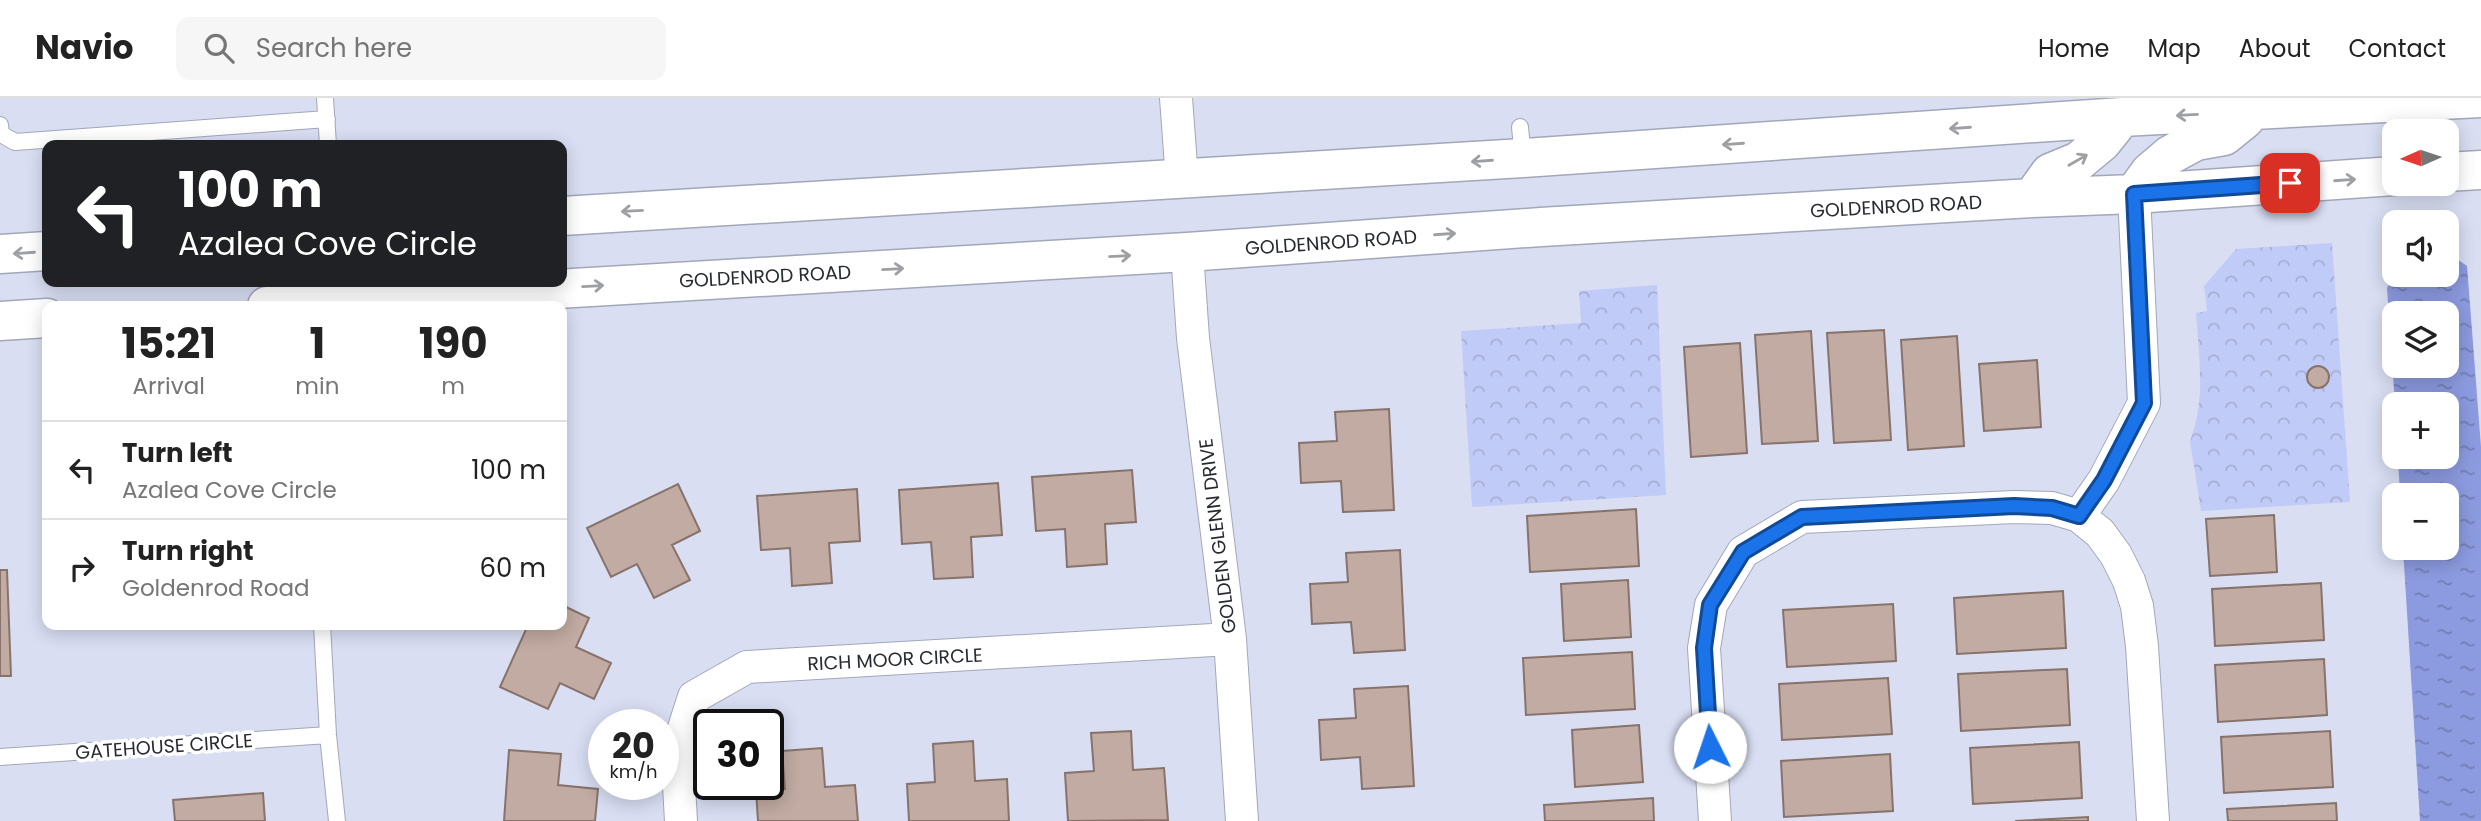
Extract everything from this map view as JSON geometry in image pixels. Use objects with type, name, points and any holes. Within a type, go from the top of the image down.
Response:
[{"type":"main road","points":[[567,216],[1182,179],[1522,143],[2255,111],[2481,98]]},
{"type":"main road","points":[[2134,194],[2150,172],[2170,155],[2196,141],[2224,136],[2255,111]]},
{"type":"main road","points":[[2032,198],[2050,173],[2079,161],[2102,142],[2122,117]]},
{"type":"main road","points":[[2459,171],[2481,170]]},
{"type":"main road","name":"GOLDENROD ROAD","points":[[567,286],[1187,252],[1541,227],[2134,194],[2382,177]]},
{"type":"main road","points":[[0,254],[42,251]]},
{"type":"main road","name":"GOLDENROD ROAD","points":[[305,301],[557,287]]},
{"type":"main road","points":[[0,321],[42,318]]},
{"type":"street","points":[[1176,98],[1182,179]]},
{"type":"street","points":[[2079,516],[2104,480],[2144,403],[2134,194]]},
{"type":"street","name":"GOLDEN GLENN DRIVE","points":[[1187,252],[1193,338],[1230,639],[1242,821]]},
{"type":"street","points":[[1715,821],[1704,648],[1710,605],[1743,552],[1802,517],[2014,506],[2052,508],[2079,516],[2100,533],[2116,555],[2129,581],[2137,606],[2142,646],[2152,821]]},
{"type":"street","name":"RICH MOOR CIRCLE","points":[[681,821],[677,750],[694,697],[747,667],[1230,639]]},
{"type":"lane","points":[[325,98],[328,140]]},
{"type":"lane","points":[[42,140],[327,119]]},
{"type":"lane","points":[[0,125],[1,134],[15,142],[42,140]]},
{"type":"lane","points":[[321,630],[337,821]]},
{"type":"lane","name":"GATEHOUSE CIRCLE","points":[[0,757],[328,736]]},
{"type":"green space","points":[[2332,243],[2350,502],[2201,511],[2190,441],[2200,394],[2196,313],[2207,311],[2204,286],[2236,249]]},
{"type":"green space","points":[[1657,285],[1666,495],[1472,507],[1461,331],[1581,323],[1579,291]]},
{"type":"water","points":[[2459,260],[2467,266],[2481,447],[2481,821],[2420,821],[2404,560],[2459,560],[2459,483],[2399,483],[2399,469],[2459,469],[2459,392],[2394,392],[2393,378],[2459,378],[2459,301],[2388,301],[2387,288],[2459,287]]},
{"type":"building","points":[[1884,330],[1891,440],[1834,443],[1827,333]]},
{"type":"building","points":[[1811,331],[1818,441],[1762,444],[1755,335]]},
{"type":"building","points":[[1957,336],[1964,446],[1908,450],[1901,340]]},
{"type":"building","points":[[1740,343],[1747,453],[1691,457],[1684,347]]},
{"type":"building","points":[[2037,360],[2041,427],[1984,431],[1979,364]]},
{"type":"building","points":[[2318,366],[2326,369],[2329,377],[2326,385],[2318,388],[2310,385],[2307,377],[2310,369]]},
{"type":"building","points":[[1389,409],[1394,510],[1343,512],[1341,481],[1301,483],[1299,443],[1337,441],[1335,412]]},
{"type":"building","points":[[1132,470],[1136,522],[1105,524],[1107,564],[1067,567],[1065,529],[1036,531],[1032,477]]},
{"type":"building","points":[[998,483],[1002,535],[971,537],[973,577],[934,579],[931,542],[902,544],[899,490]]},
{"type":"building","points":[[678,484],[700,531],[672,545],[690,580],[654,598],[637,564],[611,577],[587,528]]},
{"type":"building","points":[[857,489],[860,541],[829,543],[832,583],[792,586],[790,548],[761,550],[757,496]]},
{"type":"building","points":[[1636,509],[1639,566],[1530,572],[1527,516]]},
{"type":"building","points":[[2274,515],[2277,572],[2210,576],[2206,519]]},
{"type":"building","points":[[1400,550],[1405,650],[1354,653],[1351,622],[1312,624],[1310,584],[1348,582],[1346,553]]},
{"type":"building","points":[[0,570],[7,570],[11,676],[0,676]]},
{"type":"building","points":[[1628,580],[1631,637],[1564,641],[1561,584]]},
{"type":"building","points":[[2321,583],[2324,640],[2215,646],[2212,589]]},
{"type":"building","points":[[2063,591],[2066,648],[1957,654],[1954,598]]},
{"type":"building","points":[[1893,604],[1896,661],[1787,667],[1783,610]]},
{"type":"building","points":[[567,607],[589,618],[576,647],[611,663],[594,699],[560,683],[548,709],[500,687],[526,630],[567,630]]},
{"type":"building","points":[[1632,652],[1635,709],[1526,715],[1523,658]]},
{"type":"building","points":[[2324,659],[2327,715],[2218,722],[2215,665]]},
{"type":"building","points":[[2067,669],[2070,725],[1961,731],[1958,674]]},
{"type":"building","points":[[1888,678],[1892,734],[1782,740],[1779,684]]},
{"type":"building","points":[[1408,686],[1414,786],[1362,789],[1360,757],[1321,760],[1319,720],[1356,718],[1354,689]]},
{"type":"building","points":[[1639,725],[1643,782],[1575,787],[1572,730]]},
{"type":"building","points":[[1131,731],[1133,770],[1164,768],[1168,820],[1068,821],[1065,773],[1094,771],[1091,733]]},
{"type":"building","points":[[2330,731],[2333,787],[2224,793],[2221,737]]},
{"type":"building","points":[[973,741],[975,781],[1007,779],[1009,821],[909,821],[907,784],[935,782],[933,744]]},
{"type":"building","points":[[2079,742],[2082,798],[1973,804],[1970,748]]},
{"type":"building","points":[[822,748],[825,787],[855,785],[858,821],[758,821],[757,800],[784,800],[784,751]]},
{"type":"building","points":[[509,750],[561,754],[558,785],[588,788],[588,800],[597,800],[595,821],[504,821]]},
{"type":"building","points":[[1890,754],[1893,811],[1784,817],[1781,761]]},
{"type":"building","points":[[263,793],[265,821],[175,821],[173,800]]},
{"type":"building","points":[[1653,798],[1654,821],[1545,821],[1544,805]]},
{"type":"building","points":[[2336,803],[2337,821],[2228,821],[2227,809]]},
{"type":"building","points":[[2088,817],[2088,821],[2015,821]]},
{"type":"route","points":[[1710,747],[1704,648],[1710,605],[1743,552],[1802,517],[2014,506],[2052,508],[2079,516],[2104,480],[2144,403],[2134,194],[2290,183]]}]
